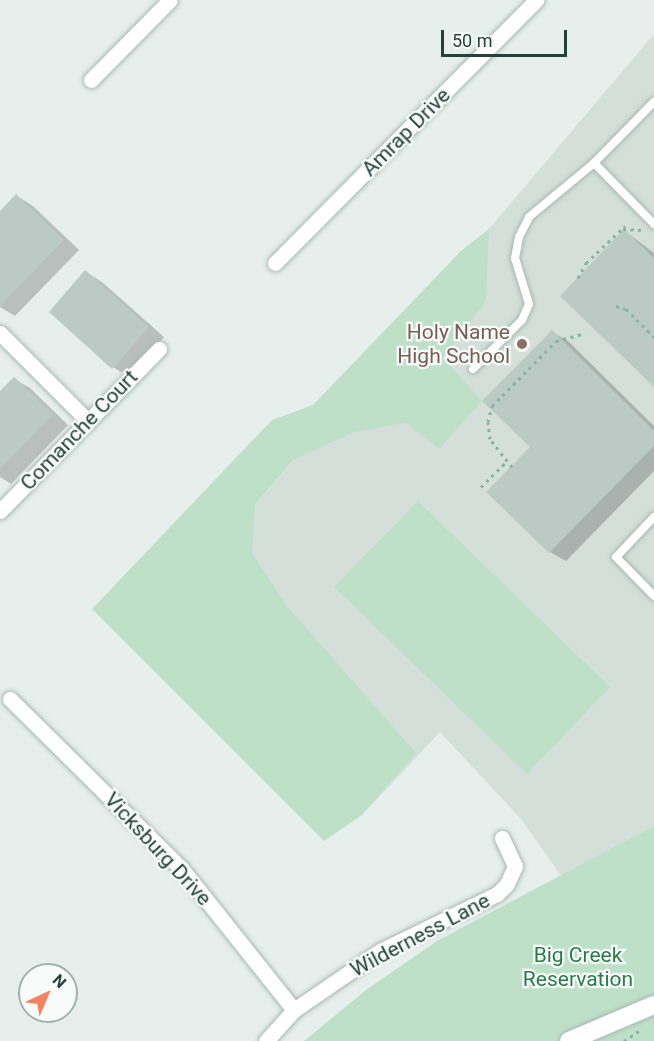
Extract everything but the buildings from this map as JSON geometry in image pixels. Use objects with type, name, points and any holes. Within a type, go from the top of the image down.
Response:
[{"type":"street","points":[[91,80],[170,0]]},
{"type":"street","name":"Amrap Drive","points":[[275,263],[536,0]]},
{"type":"street","points":[[2,338],[88,421]]},
{"type":"street","name":"Comanche Court","points":[[0,511],[159,349]]},
{"type":"street","name":"Vicksburg Drive","points":[[10,699],[181,868],[294,1010]]},
{"type":"street","name":"Wilderness Lane","points":[[266,1041],[294,1010],[380,951],[497,894],[507,884],[515,867],[502,838]]},
{"type":"street","points":[[569,1041],[654,1005]]},
{"type":"lane","points":[[473,369],[522,320],[529,304],[515,258],[519,237],[529,217],[594,163],[654,102]]},
{"type":"lane","points":[[594,163],[654,224]]},
{"type":"lane","points":[[654,517],[615,557],[654,596]]},
{"type":"lane","points":[[647,525],[654,532]]},
{"type":"path","points":[[578,278],[586,263],[624,228],[647,230]]},
{"type":"path","points":[[616,306],[626,309],[654,337]]},
{"type":"path","points":[[512,467],[489,439],[488,422],[492,406],[555,341],[585,333]]},
{"type":"path","points":[[481,487],[506,462]]},
{"type":"shaded area","name":"Holy Name High School","points":[[654,34],[654,826],[562,877],[521,819],[440,732],[362,815],[174,601]]},
{"type":"green space","points":[[489,229],[486,301],[443,358],[482,401],[439,449],[406,423],[354,432],[293,460],[255,505],[252,553],[287,606],[416,753],[362,815],[324,841],[92,609],[272,420],[313,405],[461,251]]},
{"type":"green space","points":[[418,501],[610,687],[527,774],[334,587]]},
{"type":"green space","name":"Big Creek Reservation","points":[[654,826],[654,1041],[304,1041],[366,990],[437,941]]},
{"type":"place","name":"Holy Name High School","points":[[522,344]]}]
